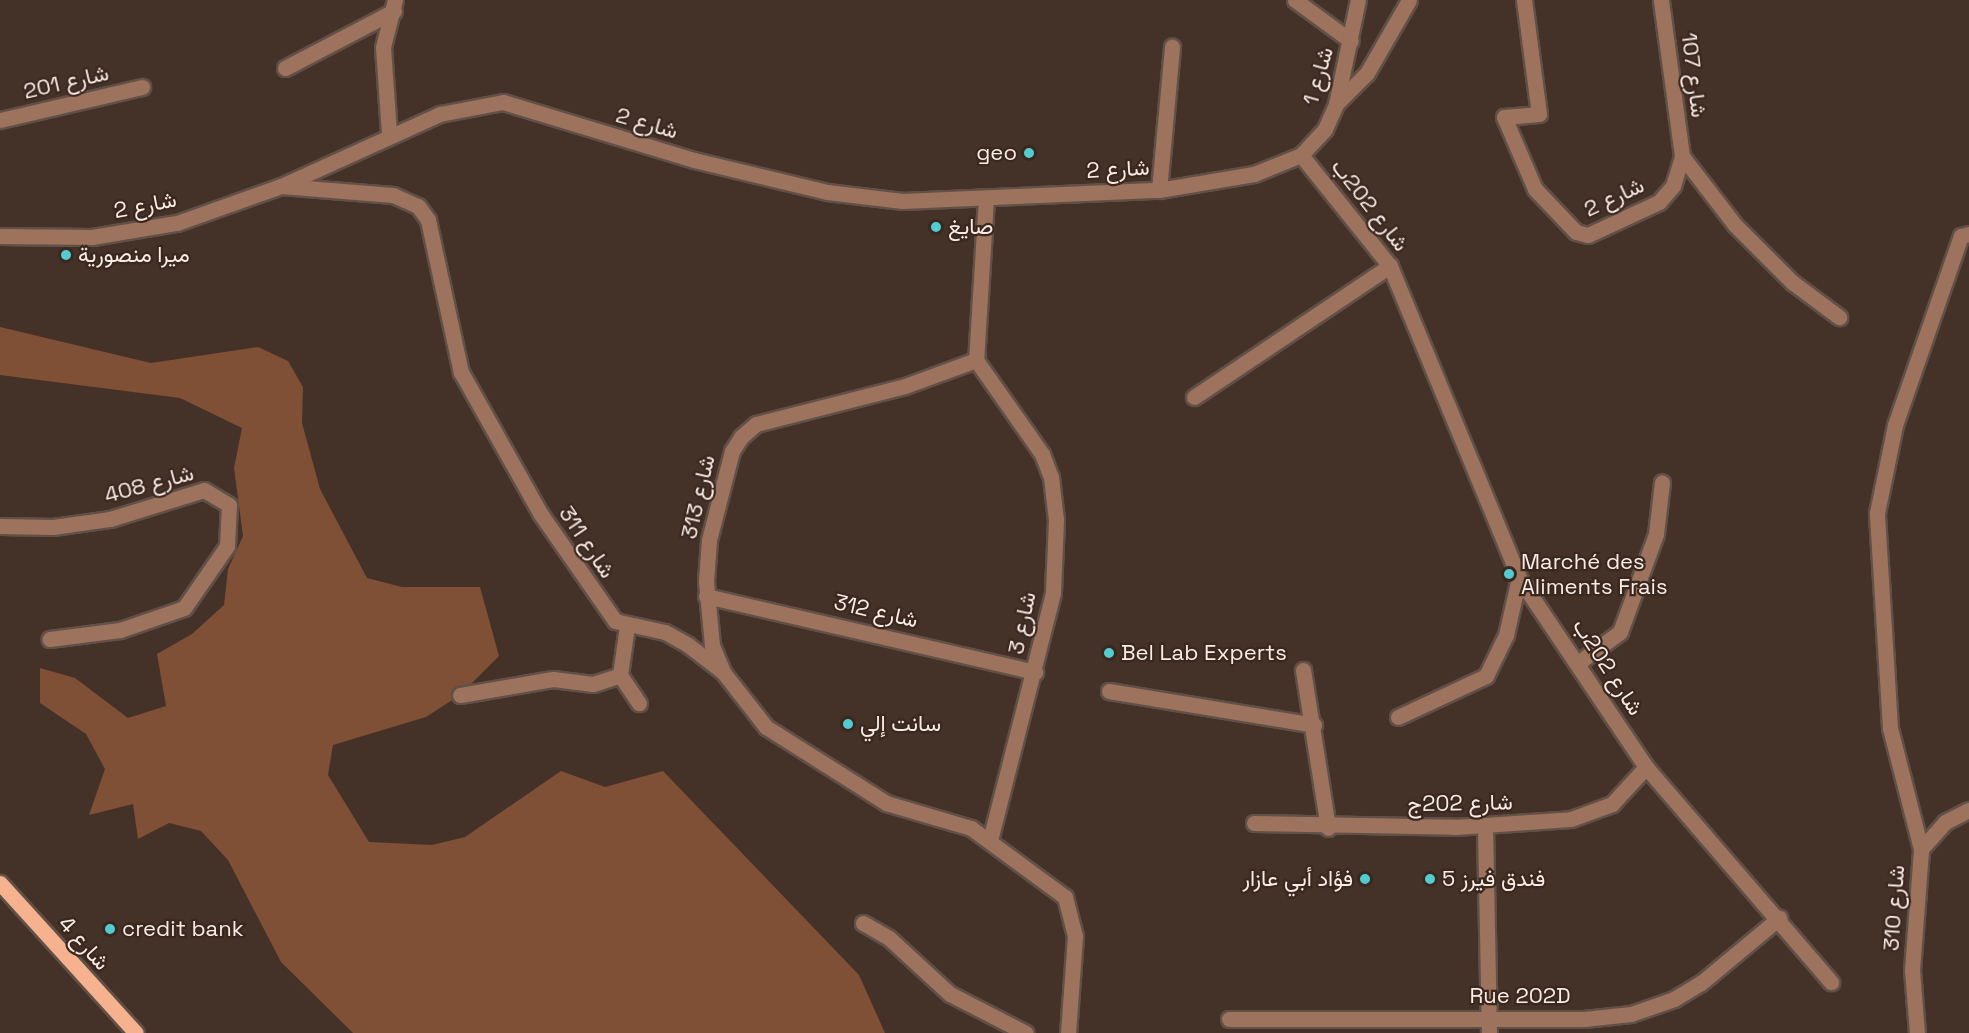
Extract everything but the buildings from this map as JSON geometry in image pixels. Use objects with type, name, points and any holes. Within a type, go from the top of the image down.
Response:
[{"type":"main road","name":"شارع 4","points":[[0,883],[136,1033]]},
{"type":"street","points":[[1295,0],[1352,41]]},
{"type":"street","name":"شارع 1","points":[[1301,155],[1325,129],[1336,104],[1352,41],[1358,0]]},
{"type":"street","points":[[1336,104],[1367,73],[1409,0]]},
{"type":"street","name":"شارع 2","points":[[1524,0],[1539,114],[1504,117],[1535,189],[1569,225],[1588,235],[1659,202],[1673,186],[1682,156]]},
{"type":"street","name":"شارع 107","points":[[1661,0],[1682,156]]},
{"type":"street","points":[[285,68],[394,6]]},
{"type":"street","points":[[389,133],[382,47],[394,6]]},
{"type":"street","points":[[1159,190],[1172,47]]},
{"type":"street","name":"شارع 201","points":[[0,120],[142,87]]},
{"type":"street","name":"شارع 2","points":[[0,236],[34,239],[131,232],[220,210],[280,186],[389,133],[440,114],[503,102],[620,141],[826,192],[902,201],[1159,190],[1254,174],[1301,155]]},
{"type":"street","name":"شارع 202ب","points":[[1301,155],[1390,266],[1519,578],[1646,767],[1779,918],[1831,982]]},
{"type":"street","points":[[1682,156],[1735,225],[1792,282],[1839,316]]},
{"type":"street","name":"شارع 311","points":[[280,186],[393,195],[423,213],[435,242],[461,372],[540,513],[608,614],[627,626],[665,632],[723,672],[766,727],[862,788],[886,802],[948,820],[990,840]]},
{"type":"street","points":[[976,360],[986,198]]},
{"type":"street","points":[[1921,849],[1890,728],[1877,513],[1895,425],[1961,236],[1969,234]]},
{"type":"street","points":[[1194,397],[1390,266]]},
{"type":"street","name":"شارع 313","points":[[723,672],[712,645],[706,596],[709,540],[732,451],[741,437],[756,424],[905,386],[976,360]]},
{"type":"street","name":"شارع 3","points":[[976,360],[1036,443],[1051,477],[1053,592],[1035,672],[990,840]]},
{"type":"street","points":[[1578,663],[1620,632],[1656,534],[1662,482]]},
{"type":"street","name":"شارع 408","points":[[0,526],[53,527],[110,519],[204,490],[229,505],[227,546],[184,608],[120,630],[50,639]]},
{"type":"street","points":[[1398,717],[1486,676],[1506,635],[1519,578]]},
{"type":"street","name":"شارع 312","points":[[706,596],[1035,672]]},
{"type":"street","points":[[627,626],[620,675],[639,703]]},
{"type":"street","points":[[1303,670],[1314,724],[1328,828]]},
{"type":"street","points":[[460,695],[553,679],[593,684],[620,675]]},
{"type":"street","points":[[1109,691],[1314,724]]},
{"type":"street","name":"شارع 202ج","points":[[1254,823],[1328,828],[1485,826],[1600,812],[1646,767]]},
{"type":"street","name":"شارع 310","points":[[1917,1033],[1912,970],[1921,849],[1945,822],[1969,810]]},
{"type":"street","points":[[1485,826],[1489,1026]]},
{"type":"street","points":[[990,840],[1071,906],[1075,936],[1068,1033]]},
{"type":"street","name":"Rue 202D","points":[[1229,1019],[1489,1026],[1584,1019],[1654,1008],[1701,983],[1779,918]]},
{"type":"street","points":[[863,923],[897,945],[950,994],[1026,1033]]},
{"type":"shaded area","points":[[0,327],[151,363],[258,347],[288,361],[303,387],[302,423],[320,489],[367,578],[402,587],[480,587],[499,656],[460,695],[426,717],[333,745],[328,775],[369,842],[432,845],[465,837],[561,771],[605,787],[663,771],[859,975],[885,1033],[353,1033],[281,962],[228,860],[201,831],[169,823],[138,839],[133,804],[89,815],[105,769],[86,734],[40,703],[40,668],[75,678],[128,718],[166,706],[157,654],[192,634],[224,605],[228,569],[243,536],[234,468],[242,428],[180,398],[0,375]]},
{"type":"place","name":"geo","points":[[1029,153]]},
{"type":"place","name":"صايغ","points":[[936,227]]},
{"type":"place","name":"ميرا منصورية","points":[[66,255]]},
{"type":"place","name":"Marché des Aliments Frais","points":[[1509,574]]},
{"type":"place","name":"Bel Lab Experts","points":[[1109,653]]},
{"type":"place","name":"سانت إلي","points":[[848,724]]},
{"type":"place","name":"فؤاد أبي عازار","points":[[1365,879]]},
{"type":"place","name":"فندق فيرز 5","points":[[1430,879]]},
{"type":"place","name":"credit bank","points":[[110,929]]}]
